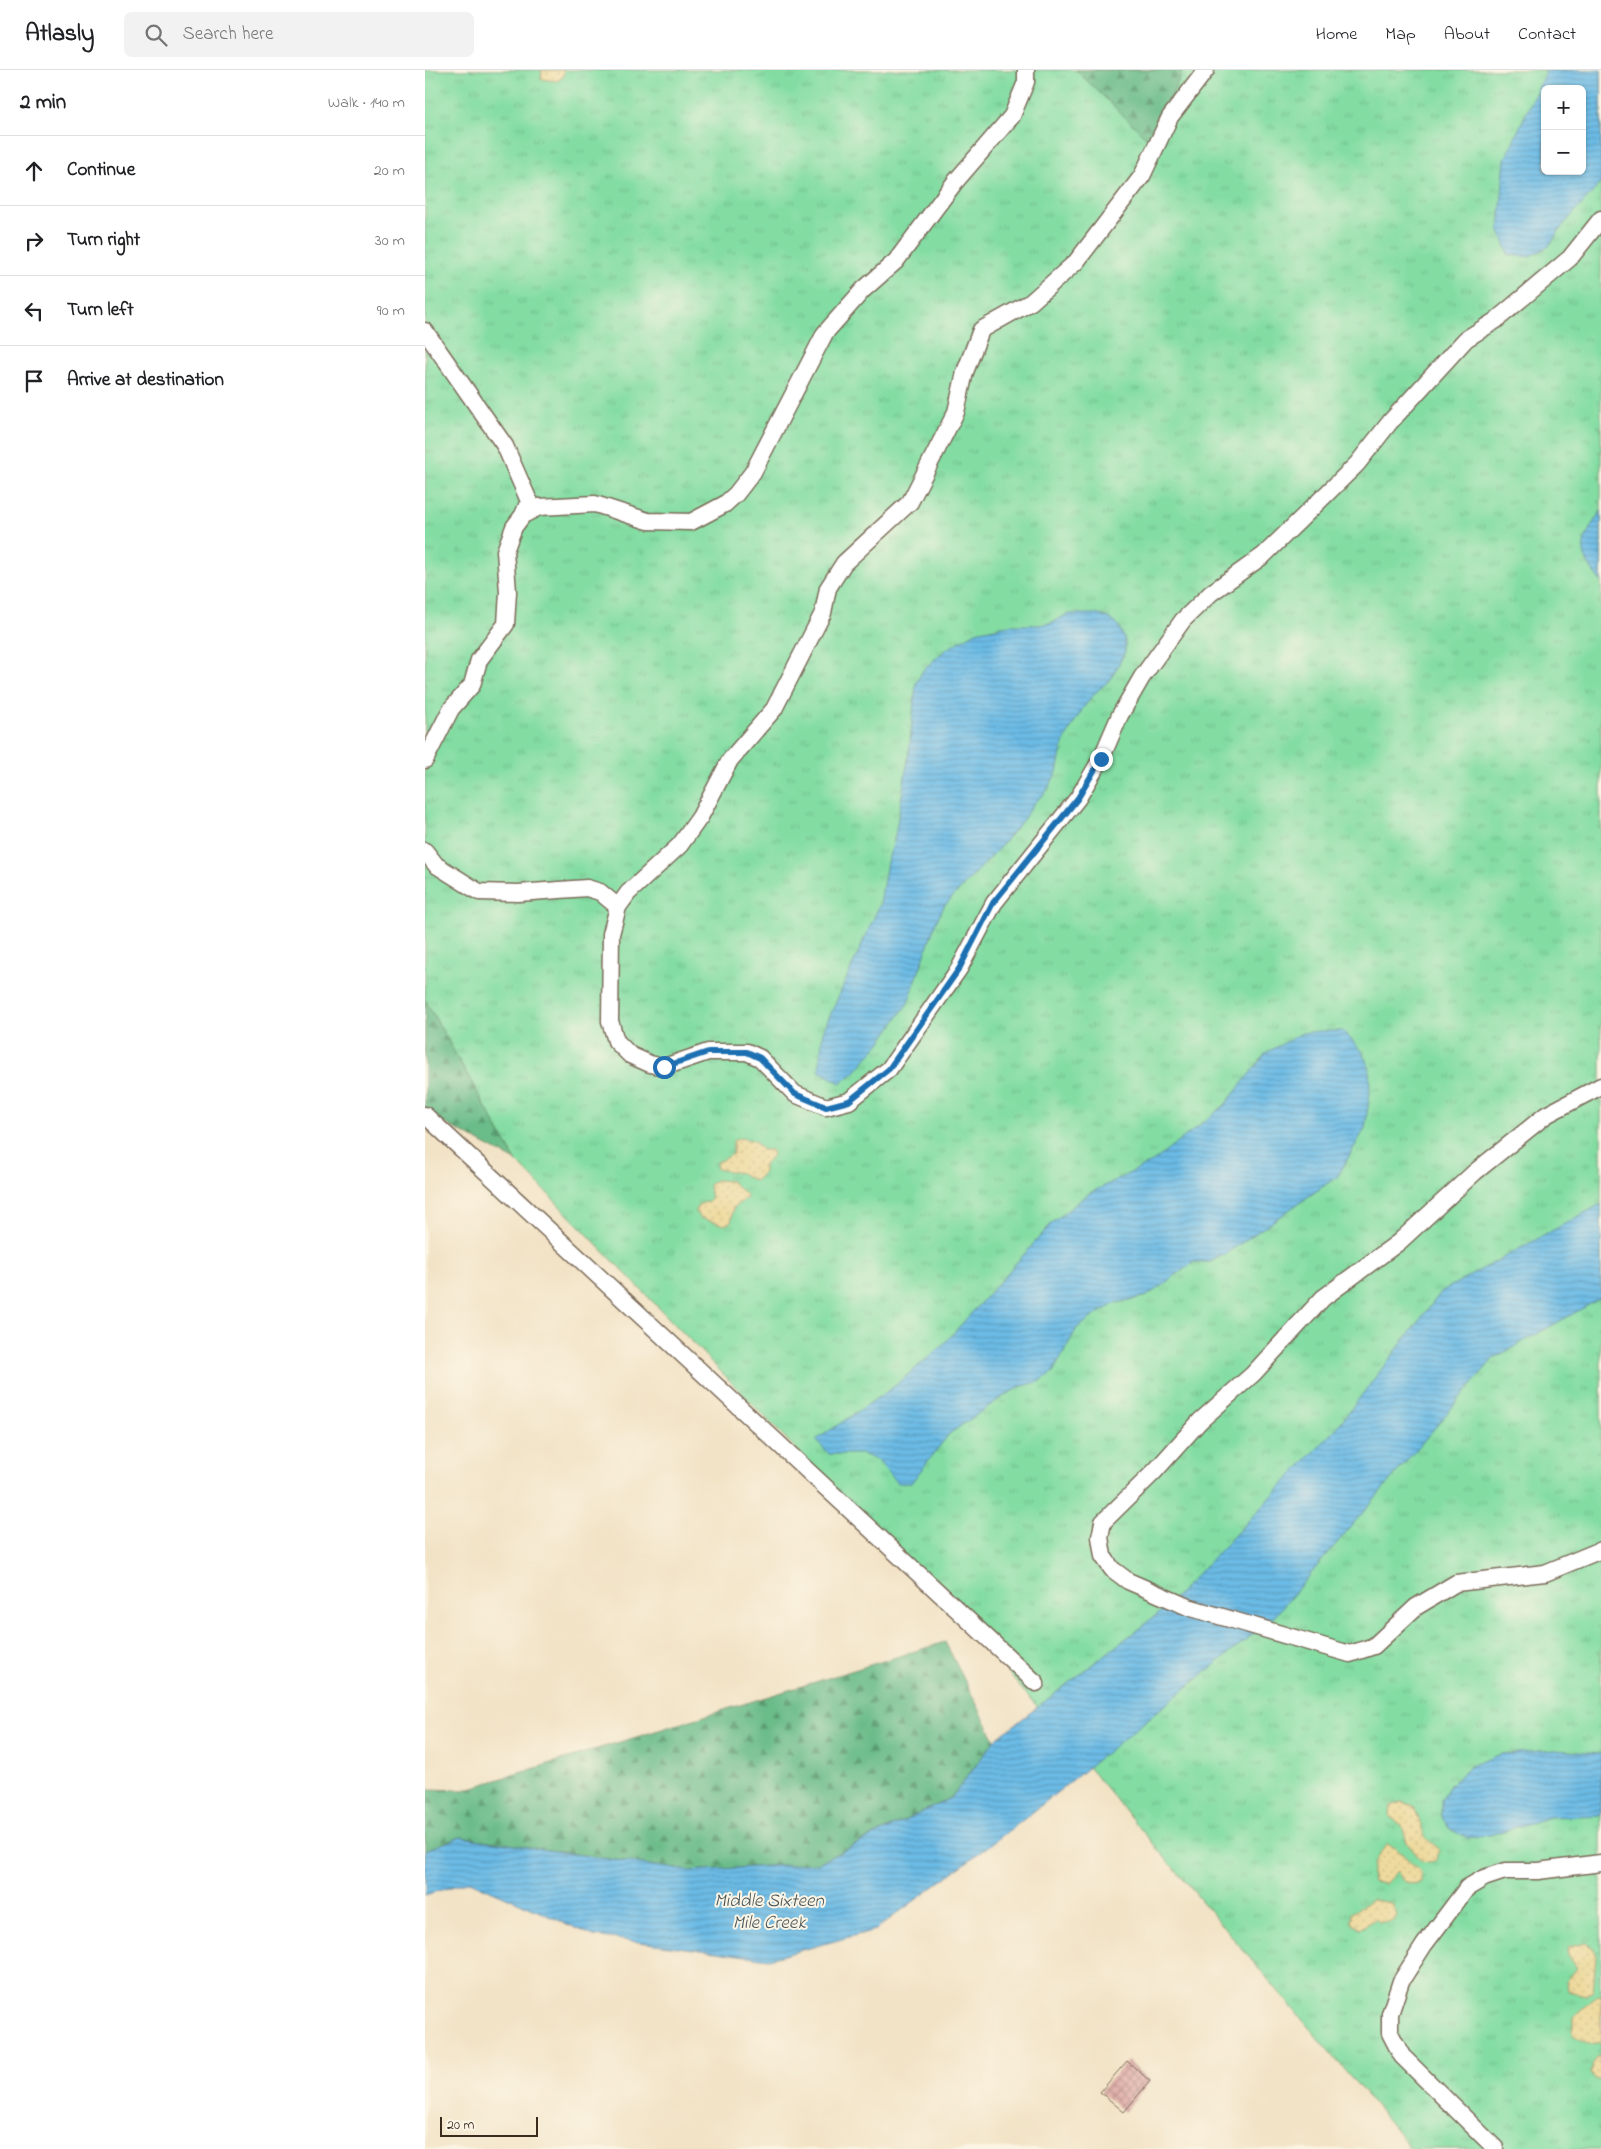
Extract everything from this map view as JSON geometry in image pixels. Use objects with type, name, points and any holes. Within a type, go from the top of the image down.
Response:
[{"type":"lane","points":[[523,515],[539,507],[595,504],[648,521],[691,522],[725,504],[736,494],[753,472],[825,333],[863,290],[896,261],[955,182],[1012,116],[1026,82],[1026,70]]},
{"type":"lane","points":[[1206,70],[1170,117],[1142,176],[1076,262],[1031,302],[981,330],[965,372],[957,412],[910,502],[844,563],[828,588],[823,613],[774,709],[730,760],[700,817],[680,845],[628,893],[618,907],[611,934],[610,1021],[617,1041],[630,1055],[650,1064],[664,1067],[708,1052],[747,1052],[760,1058],[795,1094],[826,1107],[849,1101],[889,1069],[959,969],[993,903],[1078,798],[1101,759],[1120,715],[1142,677],[1183,620],[1211,593],[1264,555],[1357,464],[1390,422],[1466,339],[1495,321],[1569,258],[1601,219]]},
{"type":"lane","points":[[425,331],[505,446],[529,501],[505,551],[508,592],[506,624],[479,660],[472,685],[451,709],[425,760]]},
{"type":"lane","points":[[425,851],[436,865],[479,892],[518,893],[587,888],[600,892],[618,907]]},
{"type":"lane","points":[[1601,1086],[1546,1115],[1475,1172],[1399,1242],[1323,1298],[1253,1374],[1200,1421],[1155,1471],[1103,1522],[1099,1537],[1103,1556],[1112,1569],[1128,1581],[1188,1607],[1351,1654],[1374,1646],[1416,1607],[1456,1583],[1545,1573],[1601,1550]]},
{"type":"lane","points":[[425,1115],[1036,1683]]},
{"type":"lane","points":[[1496,2149],[1402,2056],[1390,2033],[1390,2014],[1401,1981],[1424,1945],[1467,1888],[1484,1878],[1505,1872],[1538,1872],[1601,1863]]},
{"type":"green space","points":[[425,70],[1601,70],[1601,2149],[1412,2149],[972,1630],[516,1161],[425,1000]]},
{"type":"green space","points":[[1076,70],[1183,70],[1151,142]]},
{"type":"green space","points":[[425,1000],[516,1161],[425,1113]]},
{"type":"green space","points":[[945,1642],[995,1740],[951,1798],[818,1863],[689,1871],[461,1837],[425,1850],[425,1789],[464,1790]]},
{"type":"sand","points":[[542,70],[564,70],[563,77],[557,81],[541,79]]},
{"type":"sand","points":[[740,1138],[754,1141],[762,1150],[771,1150],[773,1155],[764,1165],[764,1172],[755,1181],[740,1173],[717,1169],[716,1163],[733,1154],[733,1141]]},
{"type":"sand","points":[[715,1180],[731,1181],[748,1197],[734,1207],[731,1222],[725,1225],[700,1218],[696,1212],[698,1205],[711,1200],[709,1185]]},
{"type":"sand","points":[[1402,1802],[1414,1806],[1425,1837],[1439,1849],[1437,1860],[1430,1862],[1422,1861],[1407,1843],[1402,1825],[1390,1817],[1391,1806]]},
{"type":"sand","points":[[1387,1845],[1396,1848],[1421,1872],[1421,1882],[1414,1884],[1403,1881],[1397,1871],[1385,1884],[1373,1882],[1373,1867],[1380,1853]]},
{"type":"sand","points":[[1372,1900],[1392,1903],[1397,1914],[1395,1920],[1379,1922],[1376,1919],[1361,1928],[1351,1922],[1352,1913]]},
{"type":"sand","points":[[1586,1943],[1593,1947],[1596,1957],[1593,1991],[1586,1995],[1568,1991],[1566,1982],[1577,1968],[1567,1953],[1569,1947]]},
{"type":"sand","points":[[1601,1996],[1601,2042],[1589,2044],[1573,2035],[1573,2017],[1595,1997]]},
{"type":"sand","points":[[1598,2057],[1601,2057],[1601,2081],[1595,2079],[1591,2072],[1593,2063]]},
{"type":"water","points":[[1546,70],[1601,70],[1601,183],[1564,224],[1549,246],[1529,257],[1509,255],[1499,229],[1505,159]]},
{"type":"water","points":[[1601,511],[1601,582],[1587,562],[1584,546],[1585,539]]},
{"type":"water","points":[[1068,614],[1096,614],[1109,618],[1118,625],[1125,640],[1125,652],[1111,679],[1096,692],[1083,708],[1071,728],[1063,744],[1057,772],[1046,792],[1034,803],[1022,821],[993,855],[944,906],[936,922],[908,1003],[880,1043],[853,1074],[840,1083],[819,1071],[823,1031],[880,904],[887,862],[894,842],[909,753],[916,683],[923,670],[945,650],[976,632],[1008,625],[1051,623]]},
{"type":"water","points":[[1343,1031],[1362,1051],[1369,1068],[1370,1092],[1365,1128],[1338,1176],[1227,1253],[1210,1262],[1194,1262],[1147,1296],[1116,1303],[1077,1328],[1053,1372],[1039,1382],[1019,1387],[949,1434],[911,1483],[897,1483],[878,1461],[863,1454],[829,1454],[816,1440],[892,1388],[941,1347],[1053,1222],[1088,1194],[1154,1161],[1225,1105],[1266,1053],[1302,1033]]},
{"type":"water","name":"Middle Sixteen Mile Creek","points":[[1601,1204],[1601,1298],[1494,1358],[1274,1617],[1018,1824],[875,1930],[769,1959],[594,1936],[470,1881],[425,1895],[425,1850],[461,1837],[689,1871],[818,1863],[951,1798],[995,1740],[1164,1609],[1334,1431],[1442,1291]]},
{"type":"water","points":[[1555,1750],[1601,1754],[1601,1815],[1550,1817],[1490,1835],[1467,1838],[1450,1829],[1441,1816],[1441,1800],[1450,1785],[1470,1766],[1501,1754]]},
{"type":"building","points":[[1127,2061],[1150,2081],[1124,2112],[1100,2092]]},
{"type":"route","points":[[664,1067],[708,1052],[747,1052],[760,1058],[795,1094],[826,1107],[849,1101],[889,1069],[959,969],[993,903],[1078,798],[1101,759]]}]
